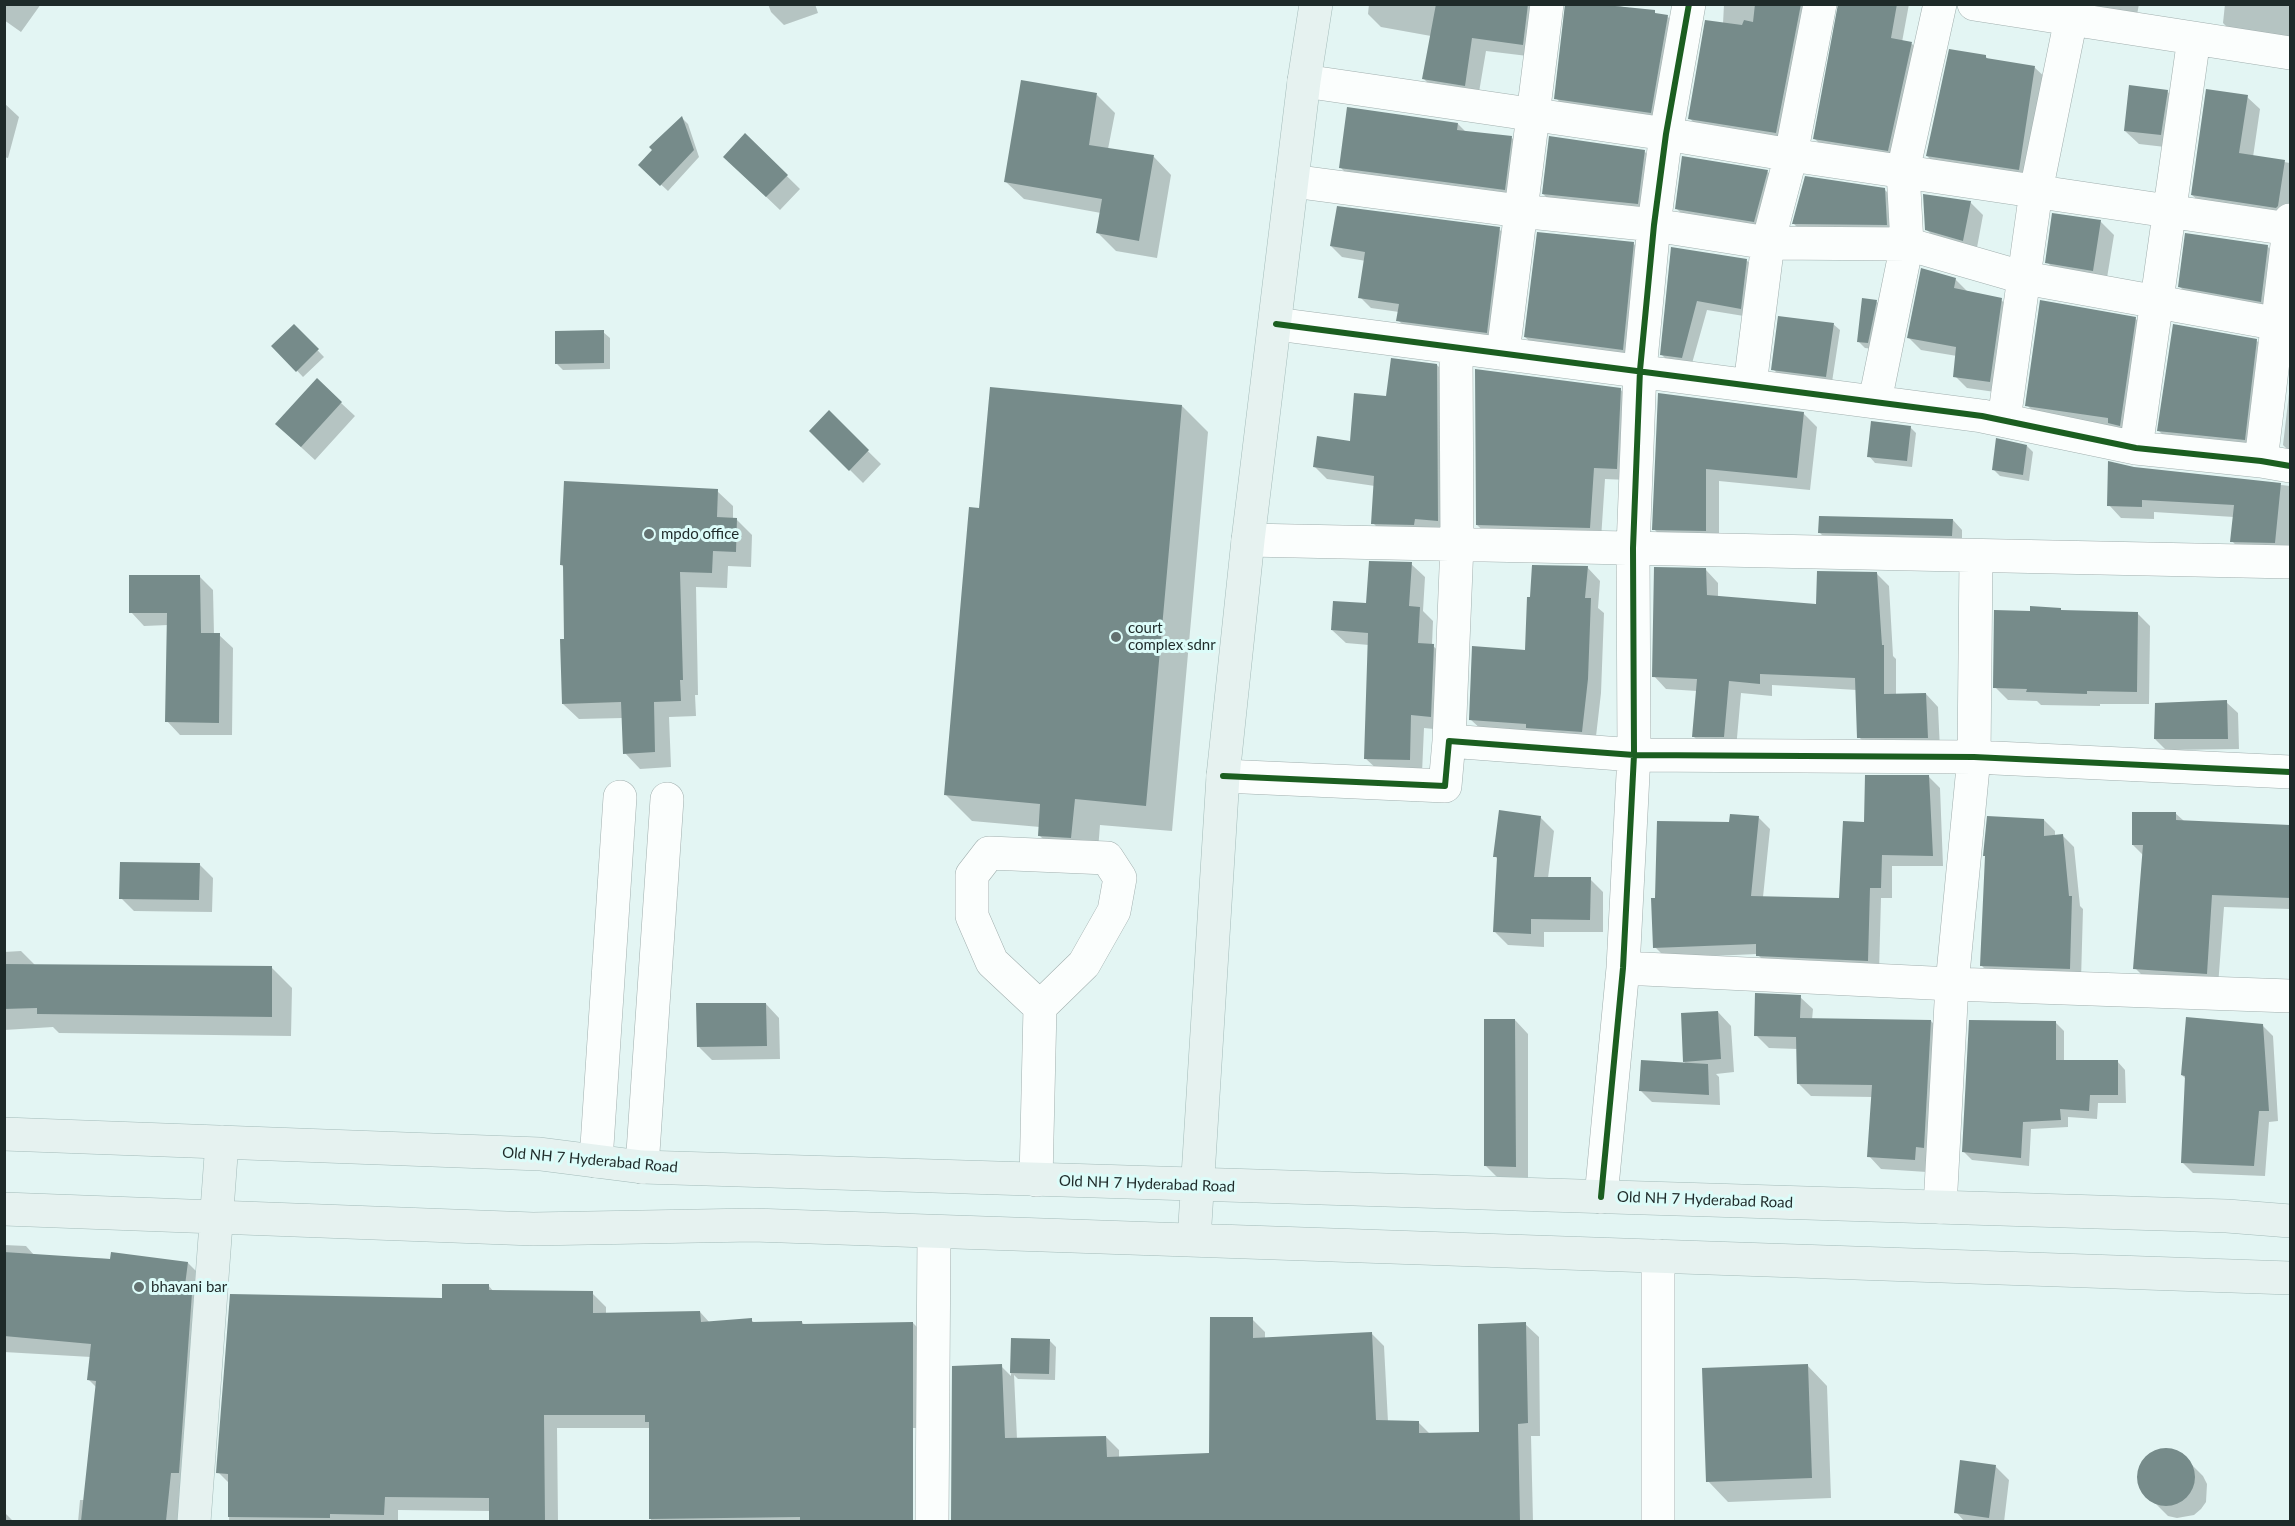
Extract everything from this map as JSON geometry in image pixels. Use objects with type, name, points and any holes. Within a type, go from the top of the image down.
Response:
[{"type":"main road","points":[[1194,1240],[1223,776],[1248,540],[1304,81],[1316,4]]},
{"type":"main road","name":"Old NH 7 Hyderabad Road","points":[[4,1134],[540,1154],[642,1167],[2227,1216],[2290,1221]]},
{"type":"main road","points":[[194,1521],[222,1142]]},
{"type":"main road","points":[[4,1209],[533,1229],[753,1225],[2290,1278]]},
{"type":"street","points":[[1503,353],[1547,4]]},
{"type":"street","points":[[1601,1197],[1623,968],[1634,754],[1633,548],[1640,370],[1654,225],[1666,134],[1689,4]]},
{"type":"street","points":[[1750,385],[1768,243],[1791,155],[1820,4]]},
{"type":"street","points":[[1875,401],[1907,244],[1903,171],[1940,4]]},
{"type":"street","points":[[1974,4],[2072,12],[2194,38],[2290,53]]},
{"type":"street","points":[[2004,420],[2037,191],[2072,12]]},
{"type":"street","points":[[2136,448],[2194,38]]},
{"type":"street","points":[[1276,324],[1875,401],[2004,420],[2136,448],[2276,464],[2290,224],[2170,211],[1304,81]]},
{"type":"street","points":[[1292,181],[1520,211],[1654,225],[1768,243],[1907,244],[2025,278],[2284,325]]},
{"type":"street","points":[[1223,776],[1445,786],[1457,544],[1456,348]]},
{"type":"street","points":[[1248,540],[2290,562]]},
{"type":"street","points":[[1940,1207],[1952,984],[1974,756],[1976,557]]},
{"type":"street","points":[[1449,741],[1634,754],[1974,756],[2290,772]]},
{"type":"street","points":[[596,1161],[620,797]]},
{"type":"street","points":[[642,1167],[667,800]]},
{"type":"street","points":[[1036,1180],[1040,1007],[1084,964],[1114,911],[1120,878],[1107,858],[989,852],[972,875],[972,916],[992,962],[1040,1007]]},
{"type":"street","points":[[1623,968],[1952,984],[2290,996]]},
{"type":"street","points":[[932,1521],[934,1232]]},
{"type":"street","points":[[1658,1256],[1658,1521]]},
{"type":"building","points":[[1436,4],[1528,4],[1523,45],[1472,38],[1465,86],[1422,79]]},
{"type":"building","points":[[1565,4],[1615,4],[1615,6],[1655,10],[1655,13],[1668,15],[1651,113],[1554,99]]},
{"type":"building","points":[[1755,4],[1801,4],[1776,133],[1688,119],[1705,20],[1742,25],[1744,20],[1753,22]]},
{"type":"building","points":[[1838,4],[1897,4],[1891,38],[1912,42],[1888,151],[1813,139]]},
{"type":"building","points":[[1949,49],[2035,66],[2019,170],[1926,156]]},
{"type":"building","points":[[1021,80],[1097,93],[1089,145],[1154,155],[1139,241],[1096,233],[1102,199],[1004,182]]},
{"type":"building","points":[[2129,85],[2168,90],[2161,135],[2124,131]]},
{"type":"building","points":[[2206,89],[2248,95],[2239,153],[2285,160],[2276,208],[2191,195]]},
{"type":"building","points":[[1347,107],[1458,123],[1457,130],[1512,136],[1505,190],[1339,168]]},
{"type":"building","points":[[682,116],[694,150],[660,186],[638,165],[652,150],[649,147]]},
{"type":"building","points":[[745,133],[788,175],[766,197],[723,157]]},
{"type":"building","points":[[1549,136],[1645,150],[1638,204],[1542,194]]},
{"type":"building","points":[[1682,156],[1768,170],[1754,222],[1675,209]]},
{"type":"building","points":[[1805,176],[1885,188],[1887,225],[1792,224]]},
{"type":"building","points":[[1923,194],[1971,201],[1963,241],[1925,230]]},
{"type":"building","points":[[1337,206],[1500,227],[1487,333],[1396,321],[1399,304],[1358,298],[1365,252],[1330,246]]},
{"type":"building","points":[[2052,213],[2101,220],[2093,271],[2045,263]]},
{"type":"building","points":[[1537,232],[1634,242],[1623,350],[1524,337]]},
{"type":"building","points":[[2185,233],[2268,245],[2261,302],[2178,287]]},
{"type":"building","points":[[1671,247],[1747,259],[1741,309],[1697,301],[1682,358],[1660,355]]},
{"type":"building","points":[[1921,268],[1956,278],[1954,288],[2002,298],[1990,382],[1953,377],[1956,347],[1907,338]]},
{"type":"building","points":[[1862,298],[1877,300],[1868,343],[1857,342]]},
{"type":"building","points":[[2040,300],[2136,317],[2120,426],[2108,423],[2108,418],[2025,406]]},
{"type":"building","points":[[1778,316],[1834,323],[1826,377],[1771,370]]},
{"type":"building","points":[[294,324],[319,349],[296,372],[271,346]]},
{"type":"building","points":[[2173,324],[2257,339],[2245,440],[2157,431]]},
{"type":"building","points":[[604,330],[604,363],[555,364],[555,331]]},
{"type":"building","points":[[1391,358],[1437,364],[1438,521],[1415,519],[1414,525],[1371,524],[1374,476],[1313,467],[1317,436],[1350,441],[1354,393],[1386,396]]},
{"type":"building","points":[[1475,369],[1621,388],[1617,469],[1594,468],[1590,528],[1476,525]]},
{"type":"building","points":[[317,378],[342,402],[301,447],[275,424]]},
{"type":"building","name":"court complex sdnr","points":[[990,387],[1182,405],[1146,806],[1075,799],[1071,838],[1038,836],[1040,804],[944,795],[969,507],[979,508]]},
{"type":"building","points":[[1658,393],[1804,412],[1797,478],[1706,469],[1706,531],[1652,530]]},
{"type":"building","points":[[829,410],[869,450],[849,471],[809,431]]},
{"type":"building","points":[[1871,421],[1911,426],[1907,461],[1867,457]]},
{"type":"building","points":[[1996,438],[2027,445],[2023,475],[1992,470]]},
{"type":"building","points":[[2108,461],[2134,467],[2281,483],[2275,543],[2230,542],[2234,505],[2142,500],[2142,507],[2107,506]]},
{"type":"building","points":[[564,481],[718,489],[717,517],[737,518],[736,552],[713,551],[712,573],[680,572],[683,680],[680,680],[681,701],[654,702],[655,752],[623,754],[621,702],[562,704],[560,639],[564,639],[563,565],[560,565]]},
{"type":"building","points":[[1819,516],[1953,519],[1952,536],[1818,533]]},
{"type":"building","points":[[1369,561],[1412,562],[1409,606],[1420,607],[1418,643],[1434,644],[1431,717],[1411,715],[1410,760],[1364,759],[1368,633],[1331,630],[1333,601],[1366,603]]},
{"type":"building","points":[[1532,565],[1588,566],[1585,598],[1591,598],[1588,679],[1582,732],[1526,728],[1526,724],[1469,720],[1472,646],[1525,650],[1527,597],[1530,597]]},
{"type":"building","points":[[1654,567],[1706,568],[1707,595],[1816,604],[1817,571],[1877,572],[1882,645],[1884,645],[1884,694],[1926,693],[1928,738],[1857,738],[1855,678],[1760,674],[1760,684],[1729,681],[1724,737],[1692,737],[1697,679],[1652,677]]},
{"type":"building","points":[[129,575],[200,575],[201,633],[220,633],[219,723],[165,722],[167,613],[129,613]]},
{"type":"building","points":[[2030,606],[2061,608],[2061,610],[2138,612],[2137,692],[2087,691],[2087,694],[2026,692],[2027,689],[1993,688],[1994,610],[2030,611]]},
{"type":"building","points":[[2227,700],[2228,739],[2154,739],[2155,703]]},
{"type":"building","points":[[1865,775],[1929,775],[1933,856],[1882,855],[1881,888],[1870,888],[1868,961],[1756,956],[1756,944],[1653,948],[1651,898],[1655,898],[1657,821],[1729,822],[1730,814],[1759,816],[1751,896],[1839,898],[1843,821],[1864,822]]},
{"type":"building","points":[[1499,810],[1541,816],[1534,877],[1591,877],[1590,920],[1531,919],[1531,934],[1493,932],[1497,857],[1493,857]]},
{"type":"building","points":[[2132,812],[2176,812],[2176,820],[2290,825],[2290,898],[2212,895],[2207,974],[2133,969],[2143,845],[2132,845]]},
{"type":"building","points":[[1987,816],[2044,819],[2044,836],[2063,834],[2069,896],[2072,896],[2070,969],[1980,966],[1985,856],[1983,856]]},
{"type":"building","points":[[120,862],[200,863],[199,900],[119,899]]},
{"type":"building","points":[[4,964],[272,966],[272,1017],[37,1014],[37,1008],[4,1009]]},
{"type":"building","points":[[1755,993],[1801,995],[1800,1018],[1931,1020],[1924,1148],[1916,1147],[1915,1160],[1867,1157],[1872,1085],[1797,1084],[1796,1037],[1754,1036]]},
{"type":"building","points":[[696,1003],[766,1003],[767,1046],[697,1047]]},
{"type":"building","points":[[1718,1011],[1721,1059],[1683,1062],[1681,1013]]},
{"type":"building","points":[[2186,1017],[2263,1024],[2269,1111],[2259,1111],[2254,1166],[2181,1163],[2185,1076],[2181,1075]]},
{"type":"building","points":[[1484,1019],[1515,1019],[1516,1167],[1484,1166]]},
{"type":"building","points":[[1969,1020],[2056,1021],[2056,1060],[2118,1060],[2118,1095],[2090,1095],[2089,1111],[2060,1109],[2061,1120],[2023,1122],[2021,1158],[1962,1152]]},
{"type":"building","points":[[1641,1060],[1708,1064],[1709,1095],[1639,1091]]},
{"type":"building","points":[[4,1252],[110,1259],[111,1252],[188,1262],[184,1293],[192,1293],[179,1473],[171,1473],[166,1521],[81,1521],[96,1381],[87,1380],[91,1344],[4,1336]]},
{"type":"building","points":[[442,1284],[489,1284],[489,1290],[593,1291],[593,1313],[700,1311],[701,1322],[752,1318],[752,1322],[802,1321],[802,1324],[913,1322],[913,1521],[800,1521],[800,1517],[649,1519],[649,1422],[645,1422],[645,1415],[544,1415],[545,1521],[489,1521],[489,1498],[385,1497],[384,1515],[330,1514],[330,1518],[228,1517],[228,1474],[216,1473],[230,1294],[442,1298]]},
{"type":"building","points":[[1210,1317],[1253,1317],[1253,1338],[1372,1332],[1376,1420],[1419,1421],[1419,1433],[1479,1432],[1478,1324],[1526,1322],[1528,1423],[1518,1424],[1520,1521],[951,1521],[952,1366],[1002,1364],[1005,1438],[1106,1436],[1107,1457],[1209,1453]]},
{"type":"building","points":[[1011,1338],[1050,1339],[1049,1374],[1010,1373]]},
{"type":"building","points":[[1808,1364],[1812,1478],[1706,1482],[1702,1368]]},
{"type":"building","points":[[2166,1448],[2177,1450],[2190,1461],[2195,1477],[2193,1488],[2182,1501],[2166,1506],[2155,1504],[2142,1493],[2137,1477],[2139,1466],[2150,1453]]},
{"type":"building","points":[[1960,1460],[1996,1465],[1989,1518],[1954,1513]]},
{"type":"cycle path","points":[[1601,1197],[1623,968],[1634,755],[1633,548],[1640,370],[1654,225],[1666,134],[1689,4]]},
{"type":"cycle path","points":[[1276,324],[1982,416],[2136,448],[2290,466]]},
{"type":"cycle path","points":[[1223,776],[1445,786],[1449,741],[1634,755],[1974,757],[2290,772]]},
{"type":"place","name":"mpdo office","points":[[649,534]]},
{"type":"place","name":"court complex sdnr","points":[[1116,637]]},
{"type":"place","name":"bhavani bar","points":[[139,1287]]}]
